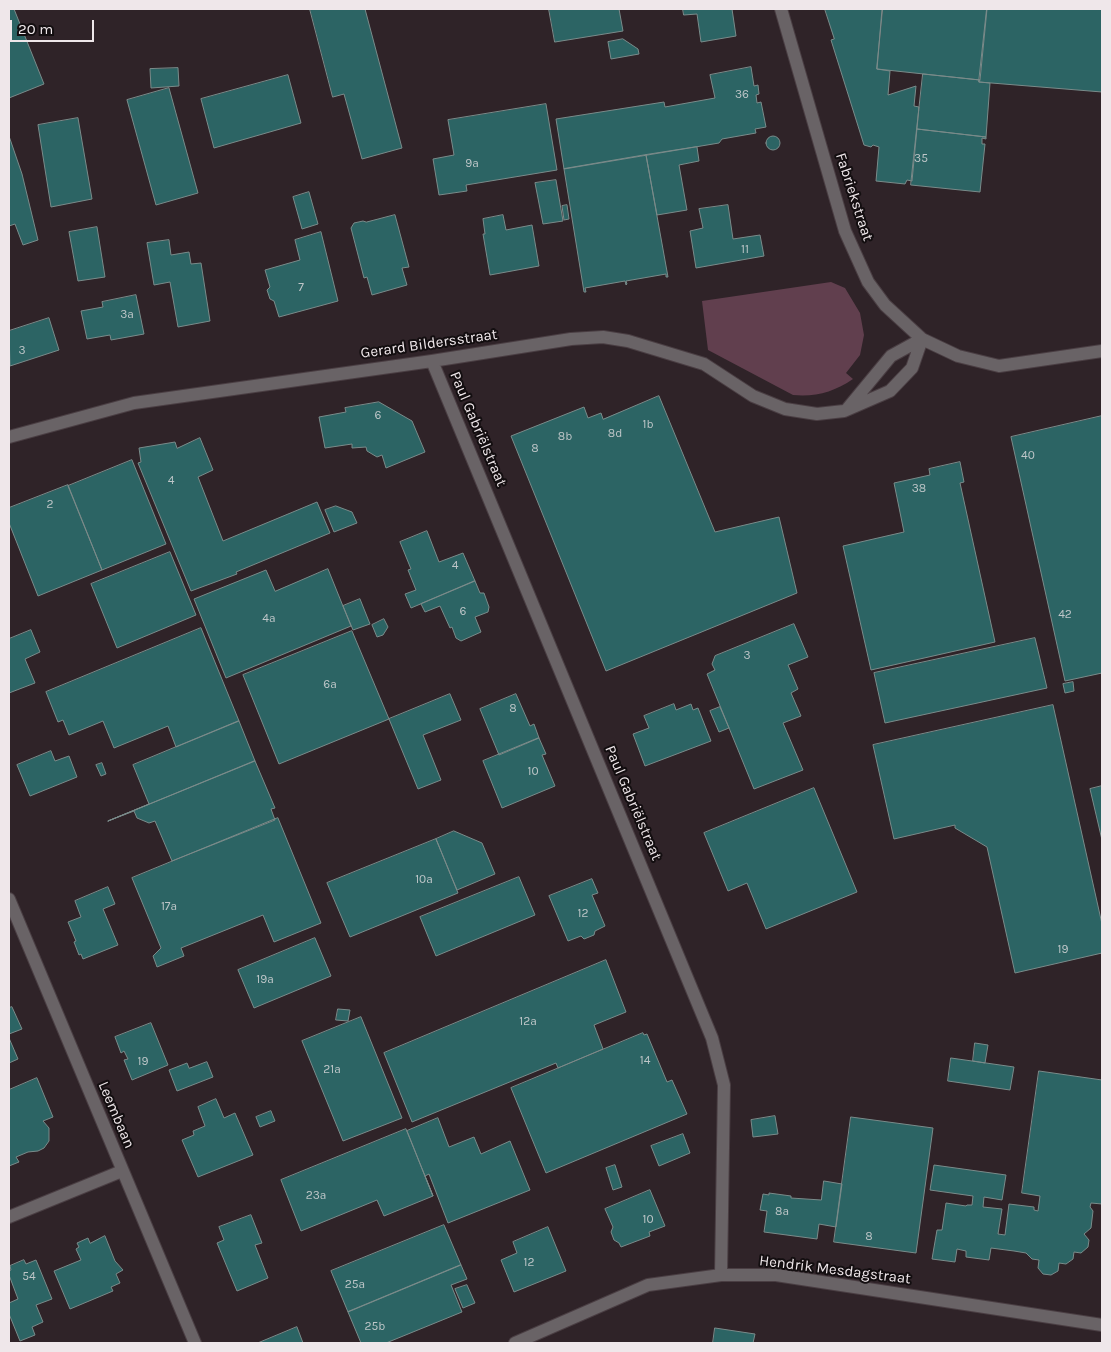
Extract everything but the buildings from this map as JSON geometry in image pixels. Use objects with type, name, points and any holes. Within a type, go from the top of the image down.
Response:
[{"type":"street","name":"Fabriekstraat","points":[[781,9],[845,231],[868,282],[885,305],[922,339],[958,356],[999,366],[1102,351]]},
{"type":"street","name":"Gerard Bildersstraat","points":[[9,437],[134,403],[571,339],[603,337],[628,340],[704,364],[754,396],[786,409],[817,414],[844,411],[890,391],[912,368],[922,339]]},
{"type":"street","points":[[844,411],[871,382],[891,356],[922,339]]},
{"type":"street","name":"Paul Gabriëlstraat","points":[[432,360],[712,1038],[724,1085],[721,1275]]},
{"type":"street","name":"Leembaan","points":[[9,899],[195,1343]]},
{"type":"street","points":[[9,1217],[122,1171]]},
{"type":"street","name":"Hendrik Mesdagstraat","points":[[515,1343],[648,1285],[721,1275],[776,1275],[1102,1325]]},
{"type":"shaded area","points":[[831,282],[845,288],[860,313],[864,335],[860,355],[846,373],[853,379],[846,384],[817,394],[793,395],[708,350],[702,301]]}]
